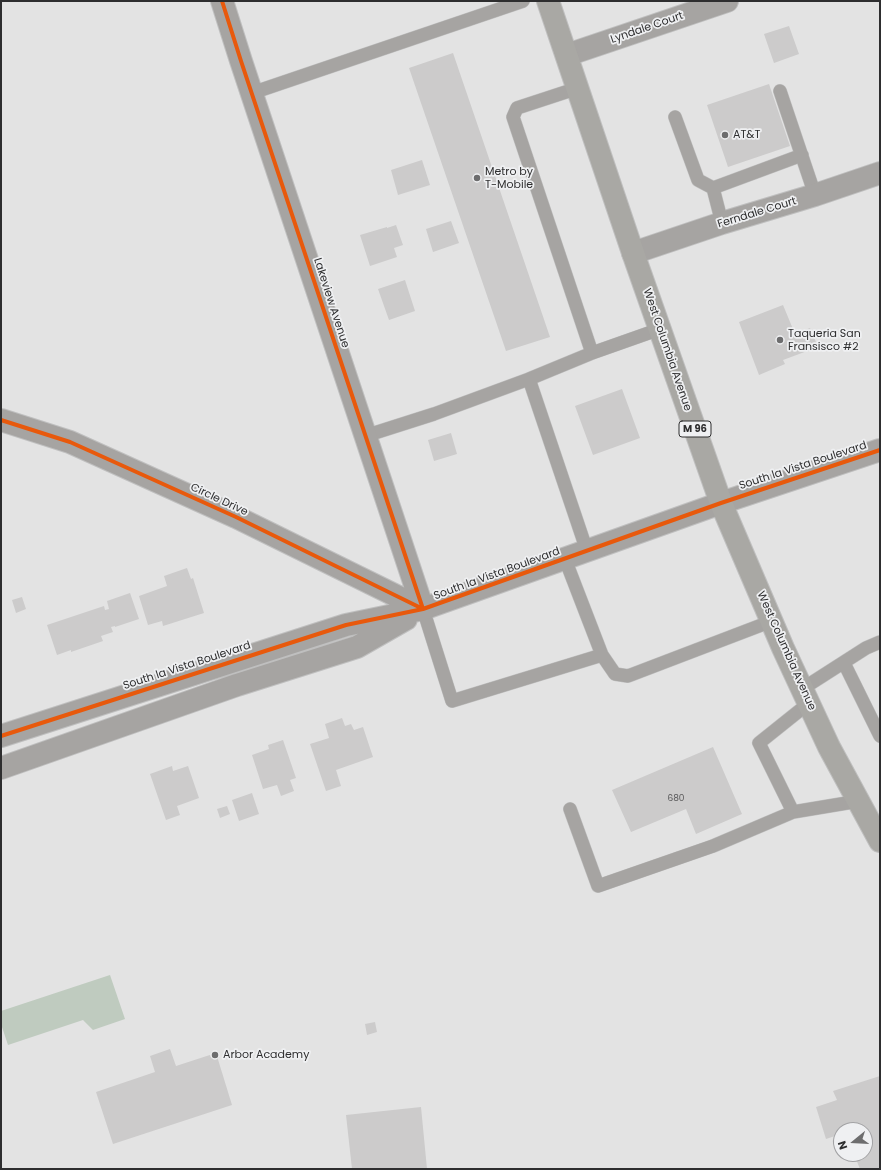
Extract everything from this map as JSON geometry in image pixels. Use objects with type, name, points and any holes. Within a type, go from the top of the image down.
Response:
[{"type":"main road","name":"West Columbia Avenue","points":[[548,1],[633,253],[721,503],[829,747],[880,841]]},
{"type":"street","name":"Lakeview Avenue","points":[[222,1],[423,610]]},
{"type":"street","name":"Lyndale Court","points":[[567,55],[683,8],[727,1]]},
{"type":"street","name":"Ferndale Court","points":[[633,253],[880,173]]},
{"type":"street","name":"Circle Drive","points":[[1,420],[70,442],[236,517],[423,610]]},
{"type":"street","name":"South la Vista Boulevard","points":[[1,736],[346,625],[423,610],[721,503],[880,450]]},
{"type":"street","name":"South la Vista Boulevard","points":[[1,768],[237,685],[357,647],[423,610]]},
{"type":"lane","points":[[252,93],[503,4],[523,1]]},
{"type":"lane","points":[[578,88],[517,108],[513,117],[592,353]]},
{"type":"lane","points":[[780,91],[815,195]]},
{"type":"lane","points":[[675,117],[698,180],[713,188],[722,223]]},
{"type":"lane","points":[[713,188],[802,155]]},
{"type":"lane","points":[[365,436],[434,414],[529,379],[592,353],[660,329]]},
{"type":"lane","points":[[529,379],[587,551]]},
{"type":"lane","points":[[565,559],[602,655],[615,674],[628,676],[772,621]]},
{"type":"lane","points":[[423,610],[452,701],[602,655]]},
{"type":"lane","points":[[793,812],[759,743],[806,696],[844,663],[866,648],[880,642]]},
{"type":"lane","points":[[844,663],[880,736]]},
{"type":"lane","points":[[570,809],[598,886],[713,846],[793,812],[859,802]]},
{"type":"shaded area","points":[[110,975],[125,1019],[93,1030],[83,1020],[8,1045],[1,1024],[1,1011]]},
{"type":"building","points":[[789,26],[799,54],[774,63],[764,34]]},
{"type":"building","points":[[453,53],[550,337],[506,351],[409,68]]},
{"type":"building","points":[[769,84],[790,146],[728,167],[707,105]]},
{"type":"building","points":[[422,160],[430,185],[398,195],[391,170]]},
{"type":"building","points":[[451,221],[459,243],[433,252],[426,229]]},
{"type":"building","points":[[396,225],[403,245],[394,248],[397,257],[370,266],[360,235]]},
{"type":"building","points":[[405,280],[415,311],[389,320],[378,289]]},
{"type":"building","name":"Taqueria San Fransisco #2","points":[[783,305],[795,334],[810,328],[818,347],[783,360],[785,364],[759,375],[739,322]]},
{"type":"building","points":[[622,389],[640,438],[593,455],[575,406]]},
{"type":"building","points":[[451,433],[457,454],[434,461],[428,440]]},
{"type":"building","points":[[187,568],[191,579],[193,578],[204,613],[163,626],[162,621],[148,625],[139,596],[167,586],[164,576]]},
{"type":"building","points":[[130,593],[139,619],[111,627],[113,632],[101,636],[103,641],[71,652],[71,650],[57,655],[47,625],[104,606],[105,610],[109,609],[107,601]]},
{"type":"building","points":[[22,597],[26,609],[16,613],[12,600]]},
{"type":"building","points":[[342,718],[345,726],[351,724],[354,730],[363,727],[373,757],[336,770],[341,786],[326,791],[310,744],[329,738],[325,724]]},
{"type":"building","points":[[283,740],[296,778],[290,780],[294,791],[281,796],[277,785],[263,789],[252,755],[269,749],[268,745]]},
{"type":"building","points":[[713,747],[742,814],[696,834],[686,809],[631,832],[612,790]]},
{"type":"building","points":[[172,766],[173,771],[188,766],[199,798],[177,806],[180,815],[166,820],[150,774]]},
{"type":"building","points":[[252,793],[259,814],[239,821],[232,800]]},
{"type":"building","points":[[227,806],[230,814],[220,818],[217,809]]},
{"type":"building","points":[[375,1022],[377,1032],[367,1035],[365,1024]]},
{"type":"building","points":[[170,1049],[176,1066],[216,1053],[232,1105],[113,1144],[96,1092],[155,1072],[150,1056]]},
{"type":"building","points":[[880,1076],[880,1169],[860,1169],[857,1162],[873,1162],[873,1122],[833,1122],[833,1137],[826,1139],[816,1107],[837,1100],[833,1091]]},
{"type":"building","points":[[421,1107],[427,1169],[352,1169],[346,1115]]},
{"type":"cycle path","points":[[222,1],[423,609]]},
{"type":"cycle path","points":[[1,420],[70,442],[236,517],[423,609]]},
{"type":"cycle path","points":[[1,736],[346,625],[423,609],[721,503],[880,450]]},
{"type":"place","name":"AT&T","points":[[725,135]]},
{"type":"place","name":"Metro by T-Mobile","points":[[477,178]]},
{"type":"place","name":"Taqueria San Fransisco #2","points":[[780,340]]},
{"type":"place","name":"Arbor Academy","points":[[215,1055]]}]
